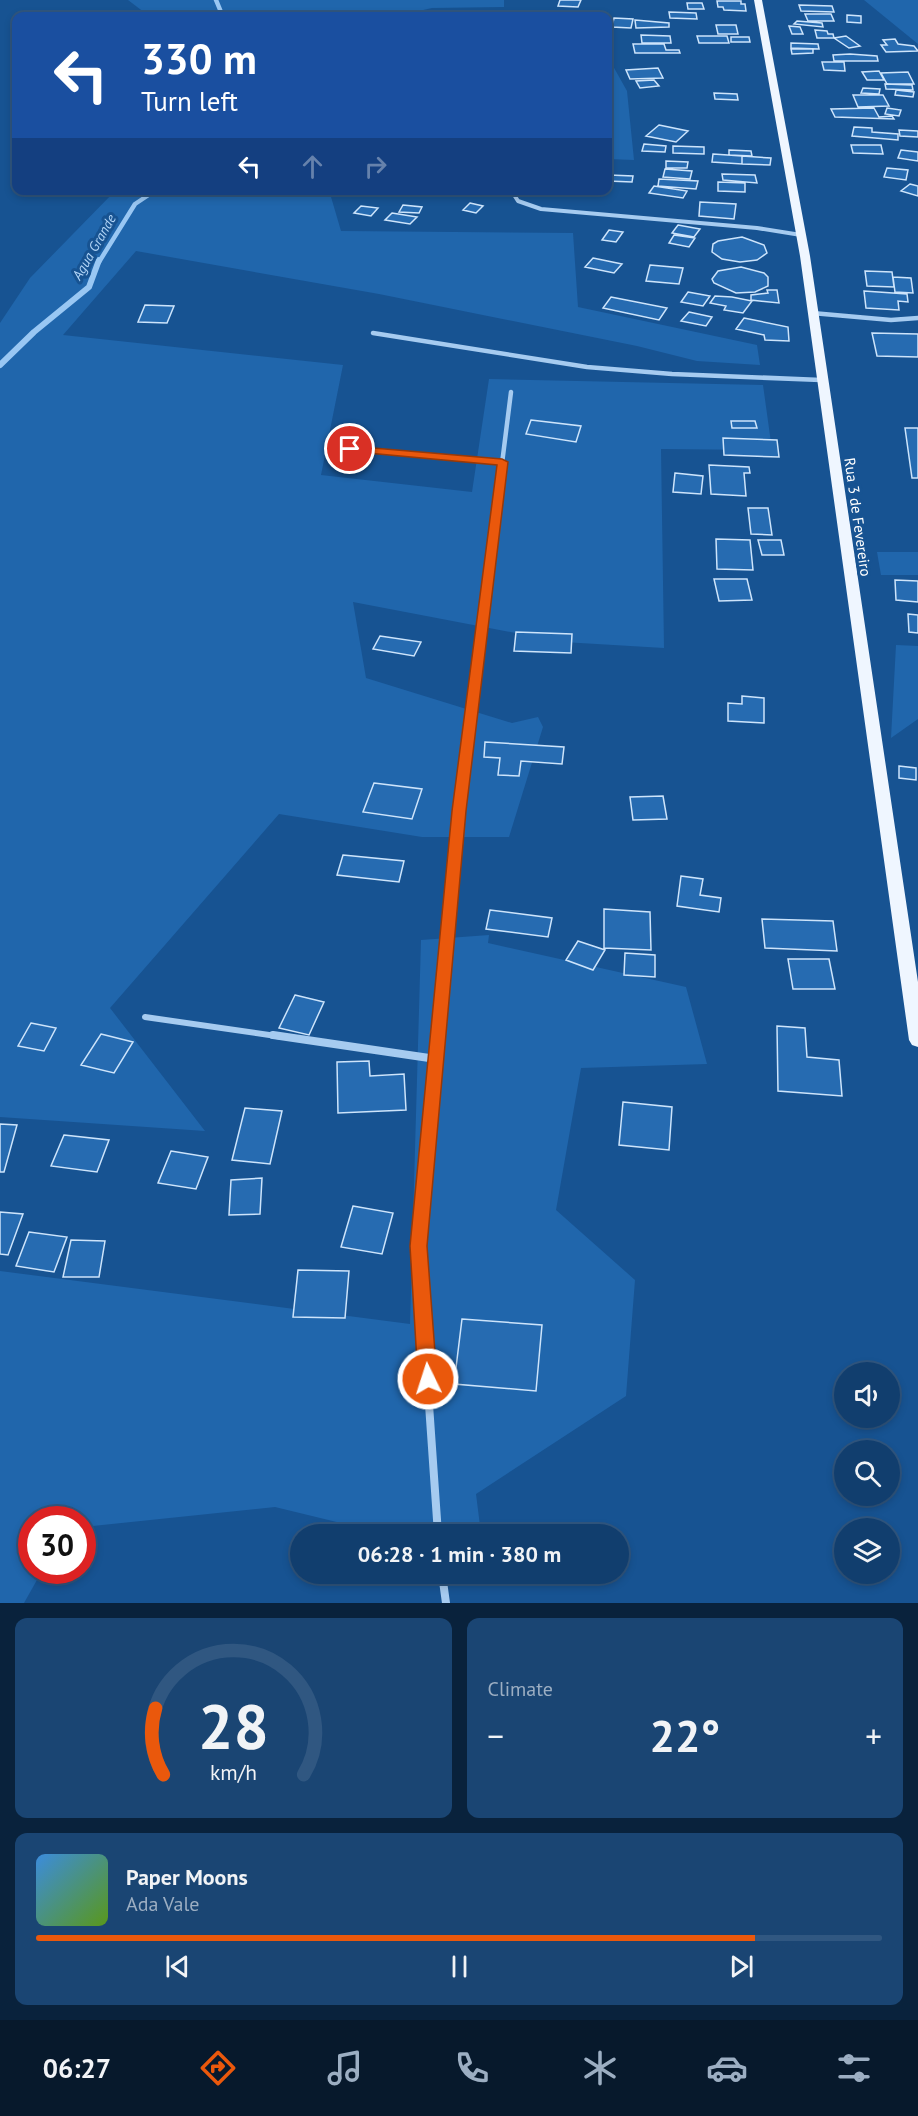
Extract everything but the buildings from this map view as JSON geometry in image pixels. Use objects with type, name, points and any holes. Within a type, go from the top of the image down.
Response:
[{"type":"main road","name":"Rua 3 de Fevereiro","points":[[759,0],[801,235],[918,1040]]},
{"type":"street","points":[[514,195],[518,201],[541,209],[757,228],[801,235]]},
{"type":"street","points":[[812,312],[891,320],[918,318]]},
{"type":"street","points":[[373,333],[598,369],[821,380]]},
{"type":"street","points":[[437,1524],[418,1246],[459,811],[511,392]]},
{"type":"street","points":[[350,449],[502,462]]},
{"type":"street","points":[[145,1017],[436,1059]]},
{"type":"street","points":[[443,1584],[446,1603]]},
{"type":"shaded area","points":[[128,0],[504,0],[504,7],[432,8],[414,12],[144,12]]},
{"type":"shaded area","points":[[864,0],[918,0],[918,44]]},
{"type":"shaded area","points":[[612,64],[627,91],[634,160],[612,159]]},
{"type":"shaded area","points":[[111,195],[330,195],[341,231],[573,233],[578,307],[757,345],[760,365],[697,361],[637,346],[379,294],[136,251],[63,335],[343,365],[321,475],[472,492],[489,379],[763,385],[772,450],[661,449],[664,648],[563,642],[353,602],[366,678],[512,723],[538,717],[543,727],[509,837],[422,837],[279,814],[110,1008],[205,1131],[0,1117],[0,323],[30,278]]},
{"type":"shaded area","points":[[877,552],[918,552],[918,575],[881,575]]},
{"type":"shaded area","points":[[896,645],[918,646],[918,719],[891,738]]},
{"type":"shaded area","points":[[489,935],[488,943],[686,987],[707,1064],[581,1068],[556,1210],[635,1280],[626,1396],[476,1494],[480,1524],[345,1524],[275,1507],[96,1526],[96,1506],[18,1506],[18,1584],[35,1584],[24,1603],[0,1603],[0,1271],[410,1324],[421,940]]},
{"type":"waterway","name":"Agua Grande","points":[[216,0],[221,12]]},
{"type":"waterway","name":"Agua Grande","points":[[99,262],[135,204],[148,195]]},
{"type":"waterway","name":"Agua Grande","points":[[0,365],[34,332],[89,287],[99,260]]},
{"type":"route","points":[[350,449],[502,462],[459,811],[418,1246],[428,1379]]}]
